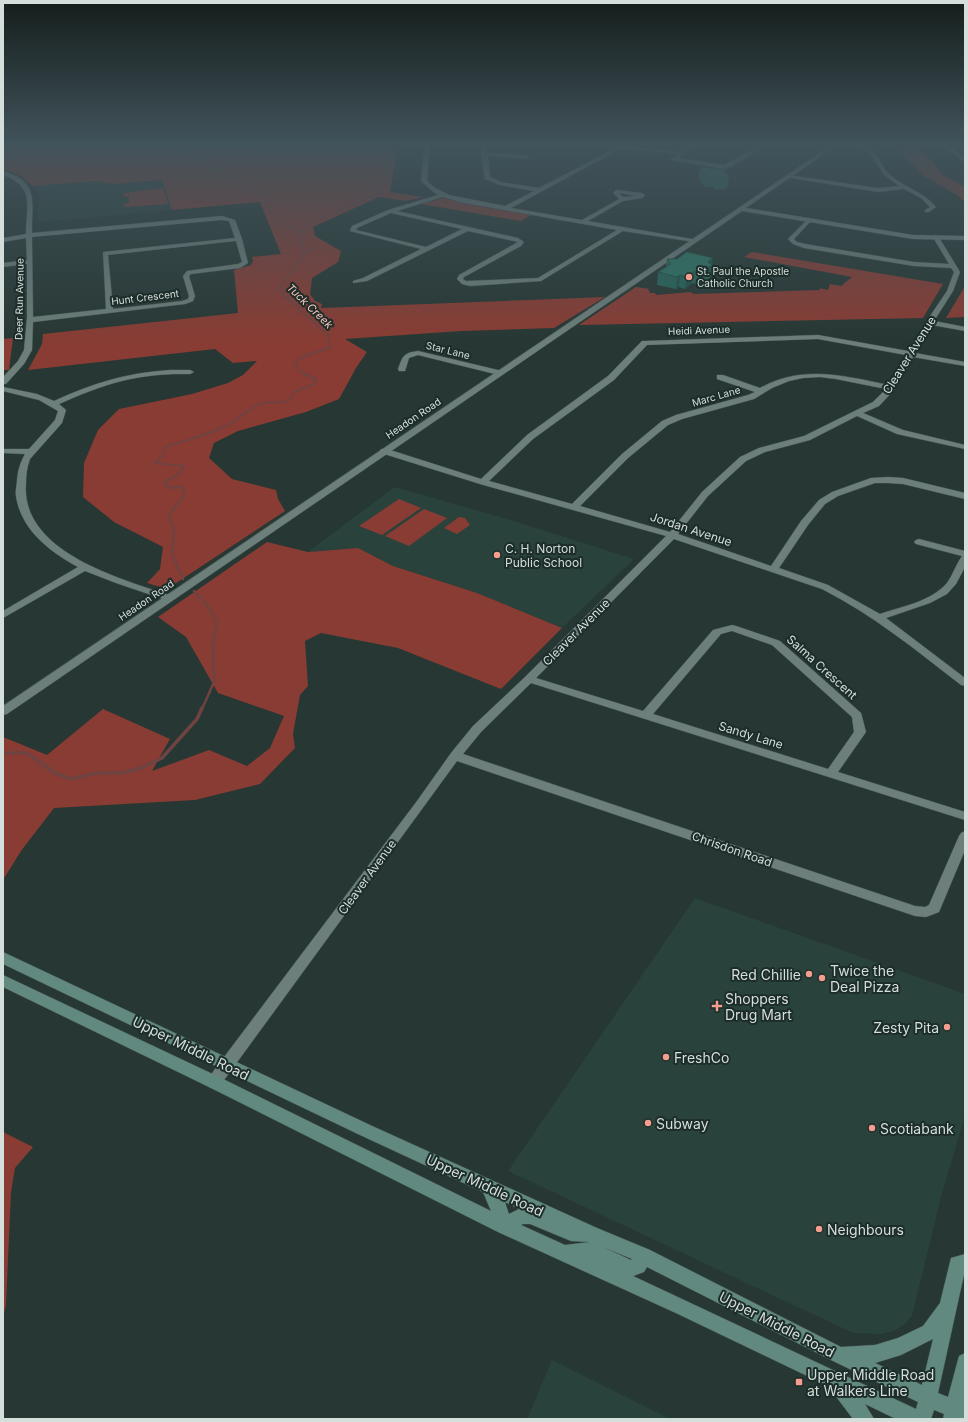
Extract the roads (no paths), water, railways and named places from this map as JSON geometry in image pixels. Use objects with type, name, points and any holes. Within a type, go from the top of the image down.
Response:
[{"type":"main road","name":"Upper Middle Road","points":[[3,958],[228,1066],[590,1234],[644,1256],[839,1355],[930,1397],[957,1414]]},
{"type":"main road","name":"Upper Middle Road","points":[[3,981],[214,1082],[504,1226],[567,1253],[916,1419]]},
{"type":"main road","points":[[488,1186],[498,1206],[504,1226],[521,1216],[530,1216],[570,1233],[590,1234]]},
{"type":"main road","points":[[567,1253],[590,1250],[631,1268],[638,1266],[644,1256]]},
{"type":"main road","points":[[922,1419],[930,1397],[957,1264],[965,1262]]},
{"type":"main road","points":[[839,1355],[875,1354],[901,1346],[929,1332],[948,1307]]},
{"type":"main road","points":[[957,1414],[965,1362]]},
{"type":"main road","points":[[832,1378],[865,1419]]},
{"type":"street","name":"Deer Run Avenue","points":[[3,382],[21,362],[28,350],[30,320],[30,210]]},
{"type":"street","points":[[519,210],[692,241]]},
{"type":"street","points":[[582,222],[602,210]]},
{"type":"street","name":"Headon Road","points":[[3,711],[739,210]]},
{"type":"street","points":[[749,210],[913,237],[938,239],[965,238]]},
{"type":"street","points":[[427,249],[354,231],[354,227],[390,211],[518,240],[528,236]]},
{"type":"street","name":"Hunt Crescent","points":[[30,236],[48,233],[222,218],[232,220],[245,263],[240,266],[189,272],[186,276],[192,296],[191,300],[184,303],[30,320]]},
{"type":"street","points":[[809,220],[791,239],[795,243],[804,246],[914,264],[954,266]]},
{"type":"street","points":[[355,282],[365,280],[467,229]]},
{"type":"street","points":[[518,240],[521,242],[519,245],[461,276],[460,279],[464,283],[470,284],[539,280],[622,229]]},
{"type":"street","points":[[3,240],[30,236]]},
{"type":"street","points":[[938,239],[954,266]]},
{"type":"street","points":[[110,311],[105,253],[239,240]]},
{"type":"street","points":[[3,264],[30,262]]},
{"type":"street","name":"Cleaver Avenue","points":[[214,1082],[228,1066],[455,756],[477,729],[529,680],[672,535],[705,494],[743,459],[762,450],[807,438],[876,404],[892,388],[910,354],[954,283],[957,272],[954,266]]},
{"type":"street","points":[[929,322],[965,329]]},
{"type":"street","name":"Heidi Avenue","points":[[483,482],[530,437],[611,378],[645,343],[818,337],[965,364]]},
{"type":"street","name":"Star Lane","points":[[402,369],[406,357],[411,354],[418,353],[499,373]]},
{"type":"street","points":[[55,403],[105,383],[121,379],[178,372],[190,372]]},
{"type":"street","name":"Marc Lane","points":[[574,507],[625,456],[665,423],[679,417],[751,397],[760,391],[791,377],[814,374],[829,375],[892,388]]},
{"type":"street","points":[[720,377],[760,391]]},
{"type":"street","points":[[3,389],[47,399],[55,403],[62,410],[60,420],[40,440],[23,464],[18,479],[17,496],[20,512],[28,529],[58,555],[83,568],[169,598]]},
{"type":"street","points":[[856,413],[900,432],[965,447]]},
{"type":"street","points":[[3,451],[31,452]]},
{"type":"street","name":"Jordan Avenue","points":[[384,451],[483,482],[672,535],[825,587],[845,596],[880,617],[965,683]]},
{"type":"street","points":[[774,569],[804,523],[822,502],[835,494],[874,480],[888,480],[903,481],[965,496]]},
{"type":"street","points":[[919,542],[965,554]]},
{"type":"street","points":[[880,617],[931,600],[942,593],[951,584],[965,558]]},
{"type":"street","points":[[5,612],[83,568]]},
{"type":"street","name":"Salma Crescent","points":[[645,716],[717,632],[732,628],[776,643],[857,716],[860,732],[831,774]]},
{"type":"street","name":"Sandy Lane","points":[[529,680],[965,816]]},
{"type":"street","name":"Chrisdon Road","points":[[455,756],[915,911],[926,912],[934,908],[965,836]]},
{"type":"waterway","name":"Tuck Creek","points":[[271,210],[277,220],[300,232]]},
{"type":"waterway","name":"Tuck Creek","points":[[300,232],[312,222],[339,210]]},
{"type":"waterway","name":"Tuck Creek","points":[[300,232],[302,235],[304,254]]},
{"type":"waterway","name":"Tuck Creek","points":[[304,254],[315,247]]},
{"type":"waterway","name":"Tuck Creek","points":[[281,286],[304,254]]},
{"type":"waterway","name":"Tuck Creek","points":[[181,470],[184,466],[154,463],[162,456],[165,447],[204,435],[230,424],[259,404],[285,402],[289,400],[293,392],[313,385],[317,380],[301,372],[295,363],[302,357],[331,347],[328,339],[329,336],[285,296],[279,289],[282,285]]},
{"type":"waterway","name":"Tuck Creek","points":[[182,469],[178,475],[166,481],[165,484],[170,488],[183,487],[184,496],[168,516],[174,528],[172,554],[183,579]]},
{"type":"waterway","name":"Tuck Creek","points":[[194,591],[208,606],[217,623],[213,641],[214,682],[202,709]]},
{"type":"waterway","name":"Tuck Creek","points":[[3,753],[27,753],[55,773],[71,779],[97,773],[122,773],[141,768],[162,758],[197,719],[202,708]]},
{"type":"place","name":"St. Paul the Apostle Catholic Church","points":[[689,277]]},
{"type":"place","name":"C. H. Norton Public School","points":[[497,555]]},
{"type":"place","name":"Red Chillie","points":[[809,974]]},
{"type":"place","name":"Twice the Deal Pizza","points":[[822,978]]},
{"type":"place","name":"Shoppers Drug Mart","points":[[717,1006]]},
{"type":"place","name":"Zesty Pita","points":[[947,1027]]},
{"type":"place","name":"FreshCo","points":[[666,1057]]},
{"type":"place","name":"Subway","points":[[648,1123]]},
{"type":"place","name":"Scotiabank","points":[[872,1128]]},
{"type":"place","name":"Neighbours","points":[[819,1229]]},
{"type":"place","name":"Upper Middle Road at Walkers Line","points":[[799,1382]]}]
